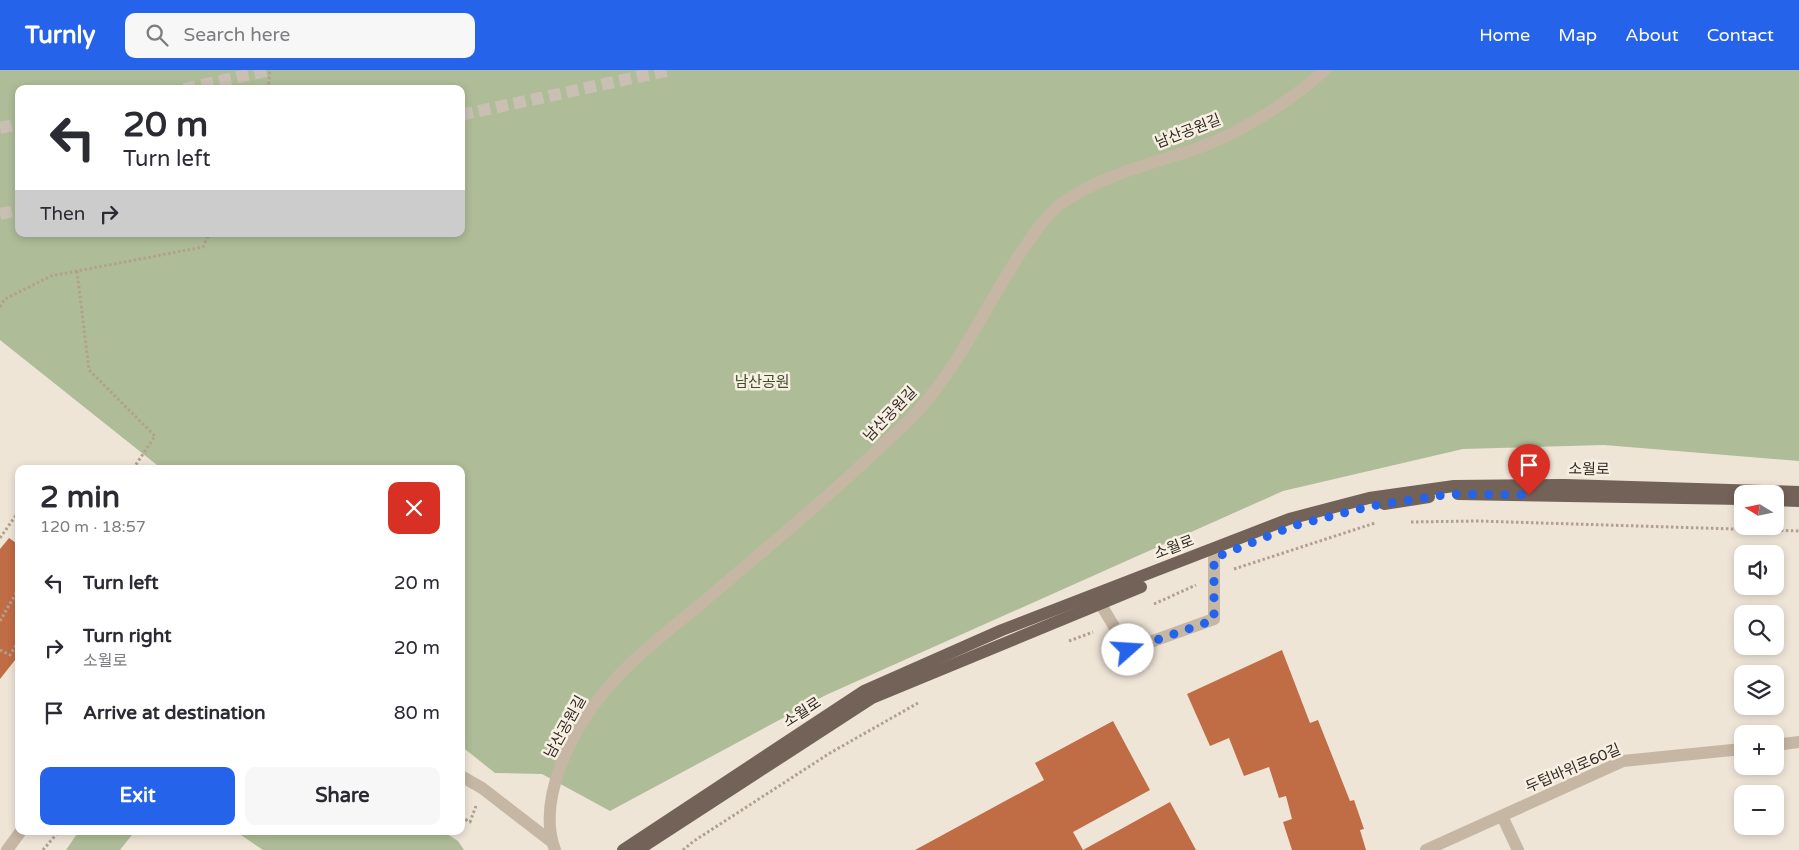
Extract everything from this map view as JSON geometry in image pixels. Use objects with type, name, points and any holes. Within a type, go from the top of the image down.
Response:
[{"type":"main road","name":"소월로","points":[[622,850],[864,691],[1002,630],[1290,519],[1369,498],[1454,486],[1565,485],[1799,492]]},
{"type":"main road","name":"소월로","points":[[638,850],[872,698],[1100,603],[1293,526],[1371,506],[1451,494],[1734,500]]},
{"type":"main road","points":[[1784,500],[1799,501]]},
{"type":"street","name":"남산공원길","points":[[554,846],[549,805],[561,765],[581,725],[603,693],[624,670],[842,483],[917,412],[948,374],[1009,270],[1038,227],[1063,202],[1137,167],[1206,145],[1278,107],[1325,70]]},
{"type":"street","points":[[1100,603],[1128,650],[1214,620],[1214,558]]},
{"type":"street","points":[[1784,744],[1799,742]]},
{"type":"street","name":"두텁바위로60길","points":[[1426,850],[1623,761],[1734,749]]},
{"type":"street","points":[[465,778],[482,788],[554,846]]},
{"type":"street","points":[[1502,816],[1518,850]]},
{"type":"street","points":[[7,850],[18,835]]},
{"type":"path","points":[[268,85],[270,70]]},
{"type":"path","points":[[0,307],[5,299],[51,276],[203,247],[208,237]]},
{"type":"path","points":[[77,271],[89,370],[155,436],[136,465]]},
{"type":"path","points":[[0,538],[15,517]]},
{"type":"path","points":[[0,621],[15,595]]},
{"type":"path","points":[[0,650],[10,655],[15,647]]},
{"type":"path","points":[[43,850],[56,835]]},
{"type":"green space","name":"남산공원","points":[[0,70],[1799,70],[1799,461],[1604,445],[1463,449],[1283,491],[826,695],[610,811],[542,774],[495,773],[465,749],[465,465],[157,465],[0,340]]},
{"type":"green space","points":[[76,835],[132,835],[120,850],[66,850]]},
{"type":"green space","points":[[241,835],[448,835],[458,841],[464,850],[263,850]]},
{"type":"building","points":[[9,538],[15,542],[15,660],[0,679],[0,549]]},
{"type":"building","points":[[1282,650],[1310,723],[1318,720],[1350,801],[1354,800],[1364,829],[1360,830],[1366,850],[1292,850],[1283,822],[1292,819],[1286,796],[1279,798],[1269,767],[1244,776],[1229,738],[1210,746],[1187,694]]},
{"type":"building","points":[[1113,721],[1150,790],[1073,832],[1083,850],[915,850],[1044,780],[1035,763]]},
{"type":"building","points":[[1170,802],[1196,850],[1083,850]]},
{"type":"tunnel","points":[[202,85],[270,70]]},
{"type":"tunnel","points":[[465,114],[670,70]]},
{"type":"tunnel","points":[[0,128],[15,125]]},
{"type":"tunnel","points":[[0,214],[15,211]]},
{"type":"route","points":[[1128,650],[1214,620],[1214,558],[1293,526],[1371,506],[1451,494],[1529,495]]}]
